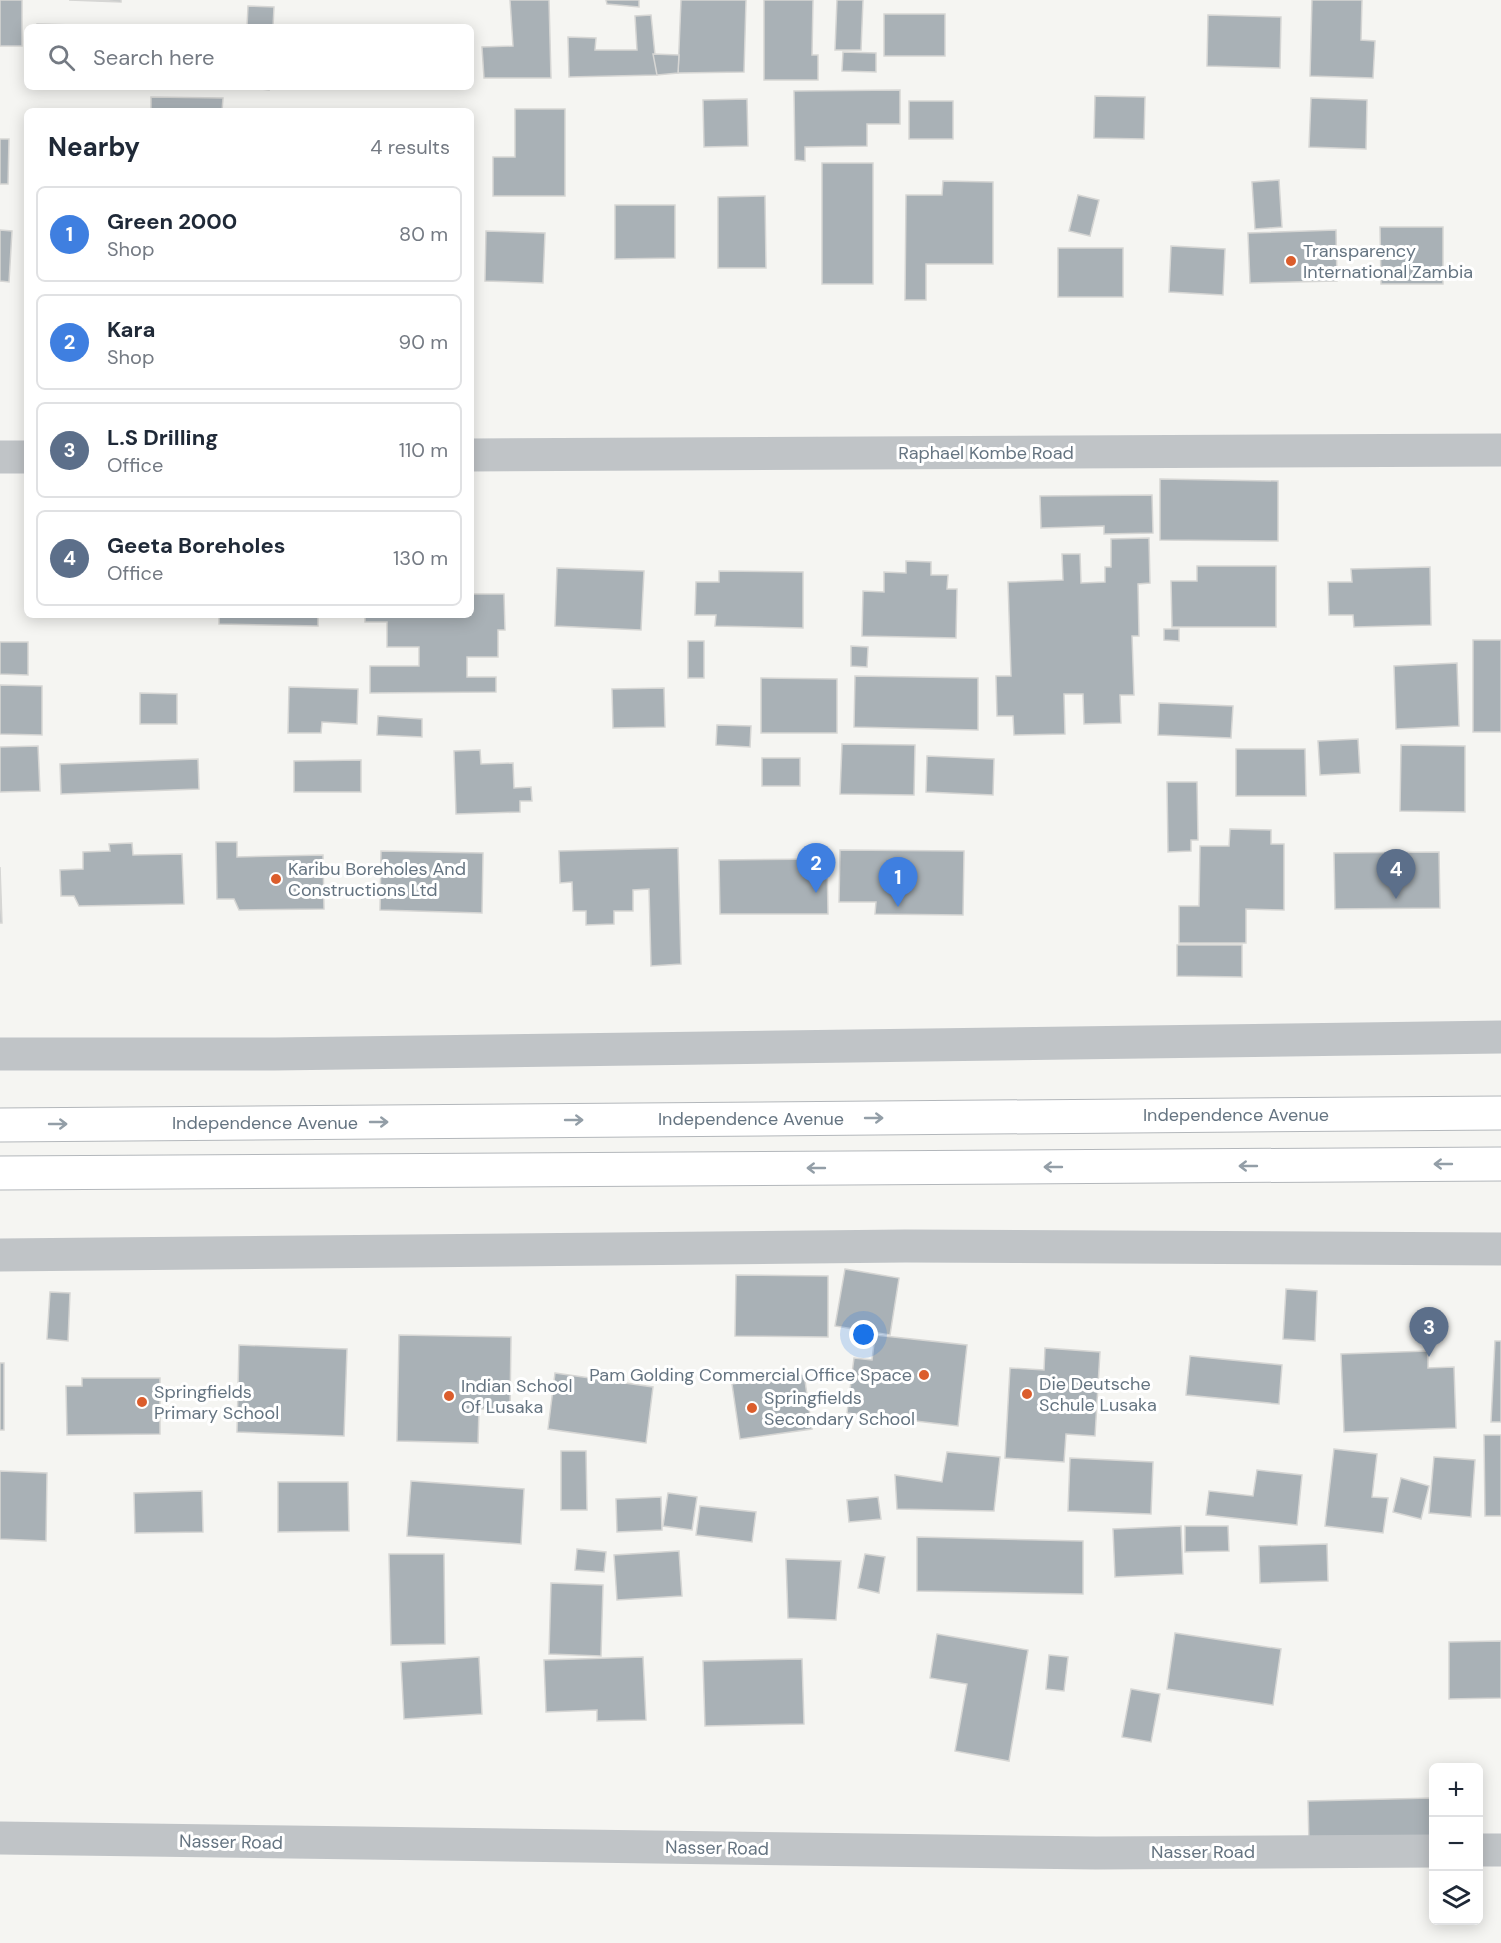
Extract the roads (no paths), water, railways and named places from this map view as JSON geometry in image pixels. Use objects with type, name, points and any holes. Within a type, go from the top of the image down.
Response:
[{"type":"main road","name":"Independence Avenue","points":[[0,1125],[1501,1113]]},
{"type":"main road","points":[[0,1173],[1501,1164]]},
{"type":"street","name":"Raphael Kombe Road","points":[[474,455],[1501,450]]},
{"type":"street","points":[[0,457],[24,457]]},
{"type":"street","points":[[0,1054],[275,1054],[1501,1036]]},
{"type":"street","points":[[0,1255],[905,1246],[1501,1249]]},
{"type":"street","name":"Nasser Road","points":[[0,1839],[1096,1853],[1429,1851]]},
{"type":"street","points":[[1483,1851],[1501,1850]]},
{"type":"place","name":"Transparency International Zambia","points":[[1291,261]]},
{"type":"place","name":"Karibu Boreholes And Constructions Ltd","points":[[276,879]]},
{"type":"place","name":"Kara","points":[[816,893]]},
{"type":"place","name":"Geeta Boreholes","points":[[1396,899]]},
{"type":"place","name":"Green 2000","points":[[898,907]]},
{"type":"place","name":"L.S Drilling","points":[[1429,1357]]},
{"type":"place","name":"Pam Golding Commercial Office Space","points":[[924,1375]]},
{"type":"place","name":"Die Deutsche Schule Lusaka","points":[[1027,1394]]},
{"type":"place","name":"Indian School Of Lusaka","points":[[449,1396]]},
{"type":"place","name":"Springfields Primary School","points":[[142,1402]]},
{"type":"place","name":"Springfields Secondary School","points":[[752,1408]]}]
